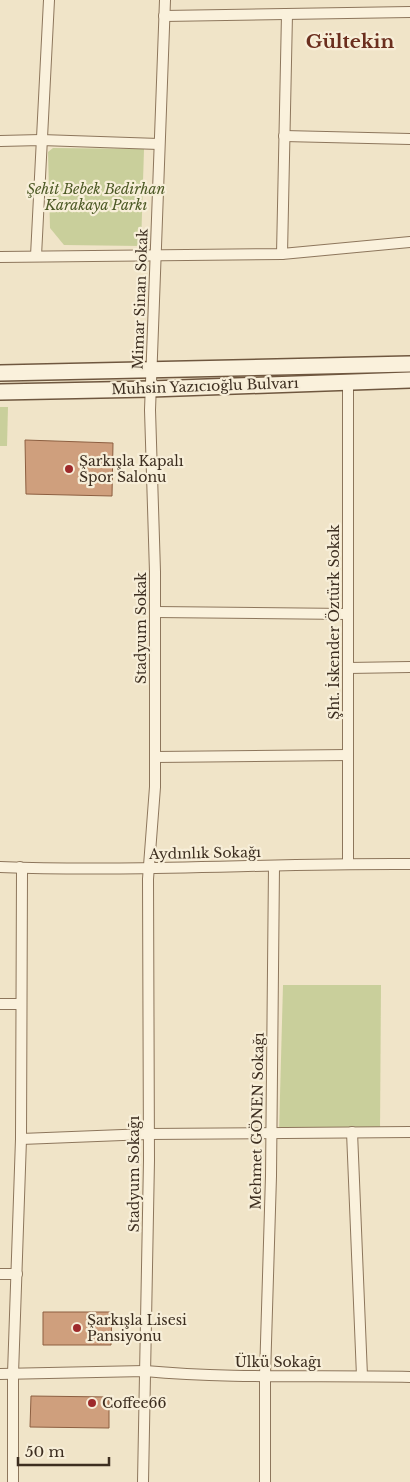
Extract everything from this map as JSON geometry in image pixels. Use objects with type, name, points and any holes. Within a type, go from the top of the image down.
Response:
[{"type":"main road","name":"Muhsin Yazıcıoğlu Bulvarı","points":[[0,373],[410,364]]},
{"type":"main road","name":"Muhsin Yazıcıoğlu Bulvarı","points":[[0,392],[410,380]]},
{"type":"street","points":[[36,256],[49,0]]},
{"type":"street","name":"Mimar Sinan Sokak","points":[[151,389],[165,0]]},
{"type":"street","points":[[164,16],[410,12]]},
{"type":"street","points":[[282,254],[287,14]]},
{"type":"street","points":[[284,136],[410,139]]},
{"type":"street","points":[[0,141],[41,140],[159,144]]},
{"type":"street","points":[[0,257],[282,254],[410,242]]},
{"type":"street","name":"Şht. İskender Öztürk Sokak","points":[[348,381],[348,863]]},
{"type":"street","name":"Stadyum Sokak","points":[[150,867],[155,787],[155,612],[151,389]]},
{"type":"street","points":[[155,612],[348,614]]},
{"type":"street","points":[[348,668],[410,667]]},
{"type":"street","points":[[155,756],[348,755]]},
{"type":"street","name":"Aydınlık Sokağı","points":[[0,866],[150,867],[274,866],[348,863],[410,864]]},
{"type":"street","name":"Mehmet GÖNEN Sokağı","points":[[265,1482],[265,1376],[271,1132],[274,866]]},
{"type":"street","points":[[13,1482],[13,1374],[21,1139],[20,1004],[22,872],[20,867]]},
{"type":"street","name":"Stadyum Sokağı","points":[[143,1482],[148,1134],[148,879],[150,867]]},
{"type":"street","points":[[0,1004],[20,1004]]},
{"type":"street","points":[[352,1132],[362,1376]]},
{"type":"street","points":[[21,1139],[148,1134],[410,1132]]},
{"type":"street","points":[[0,1274],[17,1274]]},
{"type":"street","name":"Ülkü Sokağı","points":[[0,1374],[145,1371],[169,1374],[410,1377]]},
{"type":"green space","name":"Şehit Bebek Bedirhan Karakaya Parkı","points":[[53,148],[144,149],[141,246],[64,245],[50,228],[48,152]]},
{"type":"green space","points":[[0,407],[8,407],[7,446],[0,446]]},
{"type":"green space","points":[[283,985],[381,985],[380,1133],[279,1133]]},
{"type":"building","name":"Şarkışla Kapalı Spor Salonu","points":[[25,440],[113,443],[112,496],[26,494]]},
{"type":"building","name":"Şarkışla Lisesi Pansiyonu","points":[[43,1312],[112,1312],[111,1345],[43,1345]]},
{"type":"building","points":[[31,1396],[109,1397],[109,1428],[30,1427]]},
{"type":"place","name":"Şarkışla Kapalı Spor Salonu","points":[[69,469]]},
{"type":"place","name":"Şarkışla Lisesi Pansiyonu","points":[[77,1328]]},
{"type":"place","name":"Coffee66","points":[[92,1403]]},
{"type":"district","name":"Gültekin","points":[[350,41]]}]
